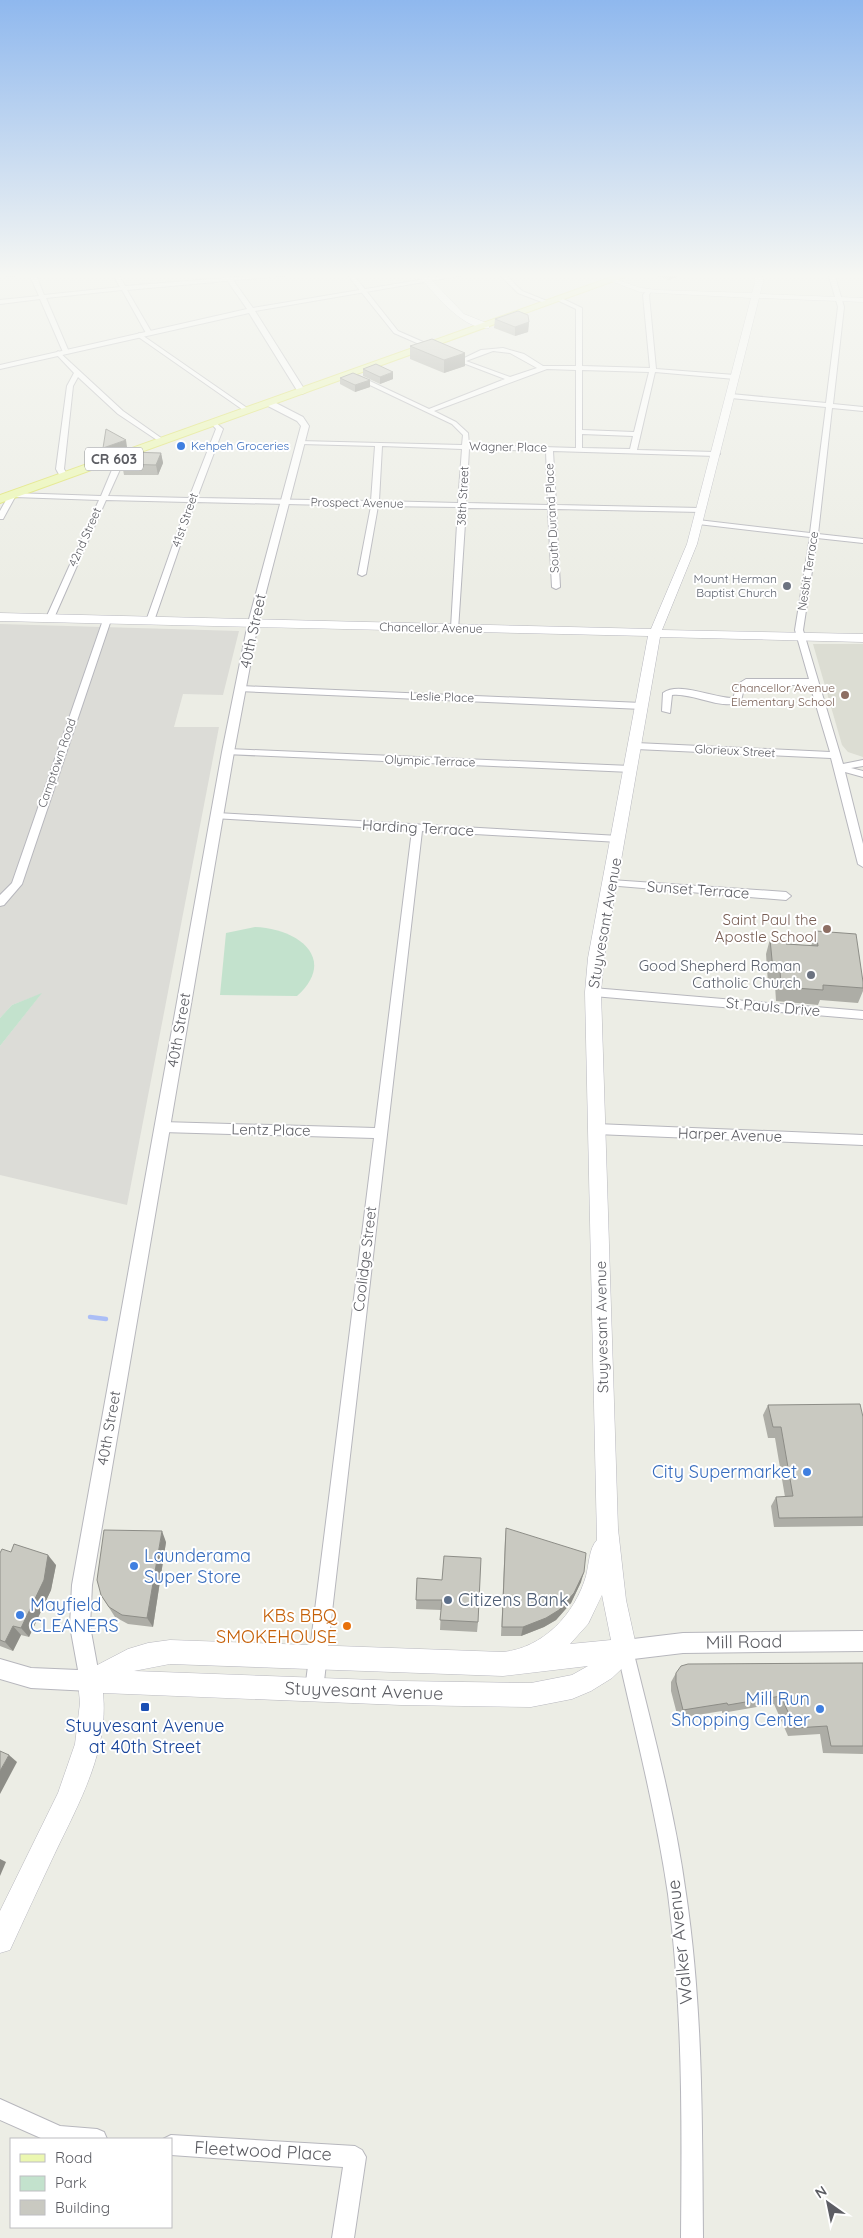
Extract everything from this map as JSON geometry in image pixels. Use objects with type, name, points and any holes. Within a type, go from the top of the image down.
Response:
[{"type":"main road","name":"CR 603","points":[[0,499],[342,377]]},
{"type":"main road","name":"Stuyvesant Avenue","points":[[625,1650],[614,1600],[606,1529],[593,992],[596,958],[655,633],[692,544],[735,377]]},
{"type":"main road","name":"Chancellor Avenue","points":[[0,617],[863,638]]},
{"type":"main road","points":[[503,1664],[537,1653],[565,1634],[578,1621],[594,1592],[606,1529]]},
{"type":"main road","name":"Stuyvesant Avenue","points":[[90,1681],[119,1663],[153,1653],[170,1652],[503,1664],[625,1650]]},
{"type":"main road","name":"Stuyvesant Avenue","points":[[90,1681],[508,1695],[552,1692],[576,1686],[597,1676],[625,1650]]},
{"type":"main road","points":[[0,1940],[74,1785],[84,1758],[91,1733],[93,1714],[90,1681]]},
{"type":"street","points":[[64,476],[60,469],[70,386],[75,377]]},
{"type":"street","points":[[82,377],[142,429],[162,442]]},
{"type":"street","points":[[200,377],[248,411]]},
{"type":"street","points":[[293,377],[302,392]]},
{"type":"street","name":"38th Street","points":[[358,377],[429,411],[463,429],[466,434],[455,628]]},
{"type":"street","points":[[506,377],[510,379]]},
{"type":"street","points":[[429,411],[515,377]]},
{"type":"street","points":[[579,377],[579,449]]},
{"type":"street","points":[[633,450],[651,377]]},
{"type":"street","name":"Nesbit Terrace","points":[[833,377],[800,636],[839,768],[863,864]]},
{"type":"street","points":[[731,396],[863,409]]},
{"type":"street","name":"40th Street","points":[[90,1681],[80,1626],[82,1585],[228,752],[253,623],[305,426],[304,422],[269,403]]},
{"type":"street","name":"41st Street","points":[[150,621],[192,500],[220,429],[214,423]]},
{"type":"street","points":[[580,432],[637,434]]},
{"type":"street","name":"Wagner Place","points":[[301,442],[633,450],[716,454]]},
{"type":"street","points":[[362,574],[375,504],[379,444]]},
{"type":"street","name":"South Durand Place","points":[[549,448],[556,587]]},
{"type":"street","name":"42nd Street","points":[[50,618],[118,465],[113,459]]},
{"type":"street","points":[[0,517],[13,494]]},
{"type":"street","name":"Prospect Avenue","points":[[13,494],[102,498],[701,510]]},
{"type":"street","points":[[698,522],[863,541]]},
{"type":"street","name":"Camptown Road","points":[[0,902],[17,884],[54,768],[107,620]]},
{"type":"street","points":[[667,711],[668,693],[674,691],[694,692],[711,699],[736,701],[741,684],[746,682],[814,682]]},
{"type":"street","name":"Leslie Place","points":[[241,689],[642,706]]},
{"type":"street","name":"Glorieux Street","points":[[636,746],[834,755]]},
{"type":"street","name":"Olympic Terrace","points":[[228,752],[631,769]]},
{"type":"street","points":[[839,768],[863,763]]},
{"type":"street","points":[[839,768],[863,774]]},
{"type":"street","name":"Harding Terrace","points":[[217,816],[619,839]]},
{"type":"street","name":"Coolidge Street","points":[[314,1690],[417,828]]},
{"type":"street","name":"Sunset Terrace","points":[[611,883],[786,896]]},
{"type":"street","name":"St Pauls Drive","points":[[593,992],[863,1015]]},
{"type":"street","name":"Lentz Place","points":[[162,1127],[380,1133]]},
{"type":"street","name":"Harper Avenue","points":[[596,1129],[863,1140]]},
{"type":"street","name":"Mill Road","points":[[625,1650],[683,1643],[863,1641]]},
{"type":"street","name":"Walker Avenue","points":[[625,1650],[666,1830],[681,1927],[689,2055],[692,2238]]},
{"type":"street","points":[[0,1669],[31,1678],[90,1681]]},
{"type":"street","points":[[0,2109],[59,2136],[84,2138]]},
{"type":"street","name":"Fleetwood Place","points":[[172,2146],[356,2157],[343,2238]]},
{"type":"shaded area","points":[[0,624],[239,631],[223,695],[183,694],[174,727],[219,727],[127,1205],[0,1175],[0,1046],[41,994],[12,1005],[0,1018]]},
{"type":"shaded area","name":"Chancellor Avenue Elementary School","points":[[813,644],[863,644],[863,757],[848,752],[842,745]]},
{"type":"green space","points":[[255,927],[285,933],[297,939],[307,948],[313,958],[314,969],[309,982],[297,996],[220,995],[226,933]]},
{"type":"green space","points":[[42,993],[0,1046],[0,1018],[12,1005]]},
{"type":"building","points":[[364,377],[370,380],[355,385],[340,378]]},
{"type":"building","points":[[106,429],[126,440],[103,448]]},
{"type":"building","points":[[128,452],[161,453],[156,465],[122,464]]},
{"type":"building","name":"Good Shepherd Roman Catholic Church","points":[[816,931],[856,934],[863,988],[823,985],[823,990],[781,987],[780,970],[773,970],[770,939],[786,940],[786,944],[818,946]]},
{"type":"building","points":[[860,1404],[863,1417],[863,1517],[779,1518],[776,1497],[793,1496],[781,1427],[773,1427],[768,1405]]},
{"type":"building","points":[[506,1528],[586,1553],[584,1572],[574,1593],[559,1610],[546,1618],[523,1627],[502,1627]]},
{"type":"building","name":"Launderama Super Store","points":[[104,1530],[162,1531],[147,1618],[122,1615],[109,1607],[101,1595],[97,1580]]},
{"type":"building","name":"Mayfield CLEANERS","points":[[14,1544],[48,1555],[44,1580],[21,1628],[13,1626],[5,1642],[0,1640],[0,1553],[2,1549],[11,1552]]},
{"type":"building","name":"Citizens Bank","points":[[444,1556],[481,1558],[478,1622],[440,1620],[442,1600],[416,1600],[417,1578],[442,1580]]},
{"type":"building","name":"Mill Run Shopping Center","points":[[863,1663],[863,1746],[831,1746],[827,1726],[795,1728],[781,1696],[683,1710],[676,1682],[676,1673],[681,1666],[688,1664]]},
{"type":"building","points":[[0,1751],[9,1755],[0,1771]]},
{"type":"waterway","points":[[90,1317],[106,1319]]},
{"type":"place","name":"Kehpeh Groceries","points":[[181,446]]},
{"type":"place","name":"Mount Herman Baptist Church","points":[[787,586]]},
{"type":"place","name":"Chancellor Avenue Elementary School","points":[[845,695]]},
{"type":"place","name":"Saint Paul the Apostle School","points":[[827,929]]},
{"type":"place","name":"Good Shepherd Roman Catholic Church","points":[[811,975]]},
{"type":"place","name":"City Supermarket","points":[[807,1472]]},
{"type":"place","name":"Launderama Super Store","points":[[134,1566]]},
{"type":"place","name":"Citizens Bank","points":[[448,1600]]},
{"type":"place","name":"Mayfield CLEANERS","points":[[20,1615]]},
{"type":"place","name":"KBs BBQ SMOKEHOUSE","points":[[347,1626]]},
{"type":"place","name":"Stuyvesant Avenue at 40th Street","points":[[145,1707]]},
{"type":"place","name":"Mill Run Shopping Center","points":[[820,1709]]}]
